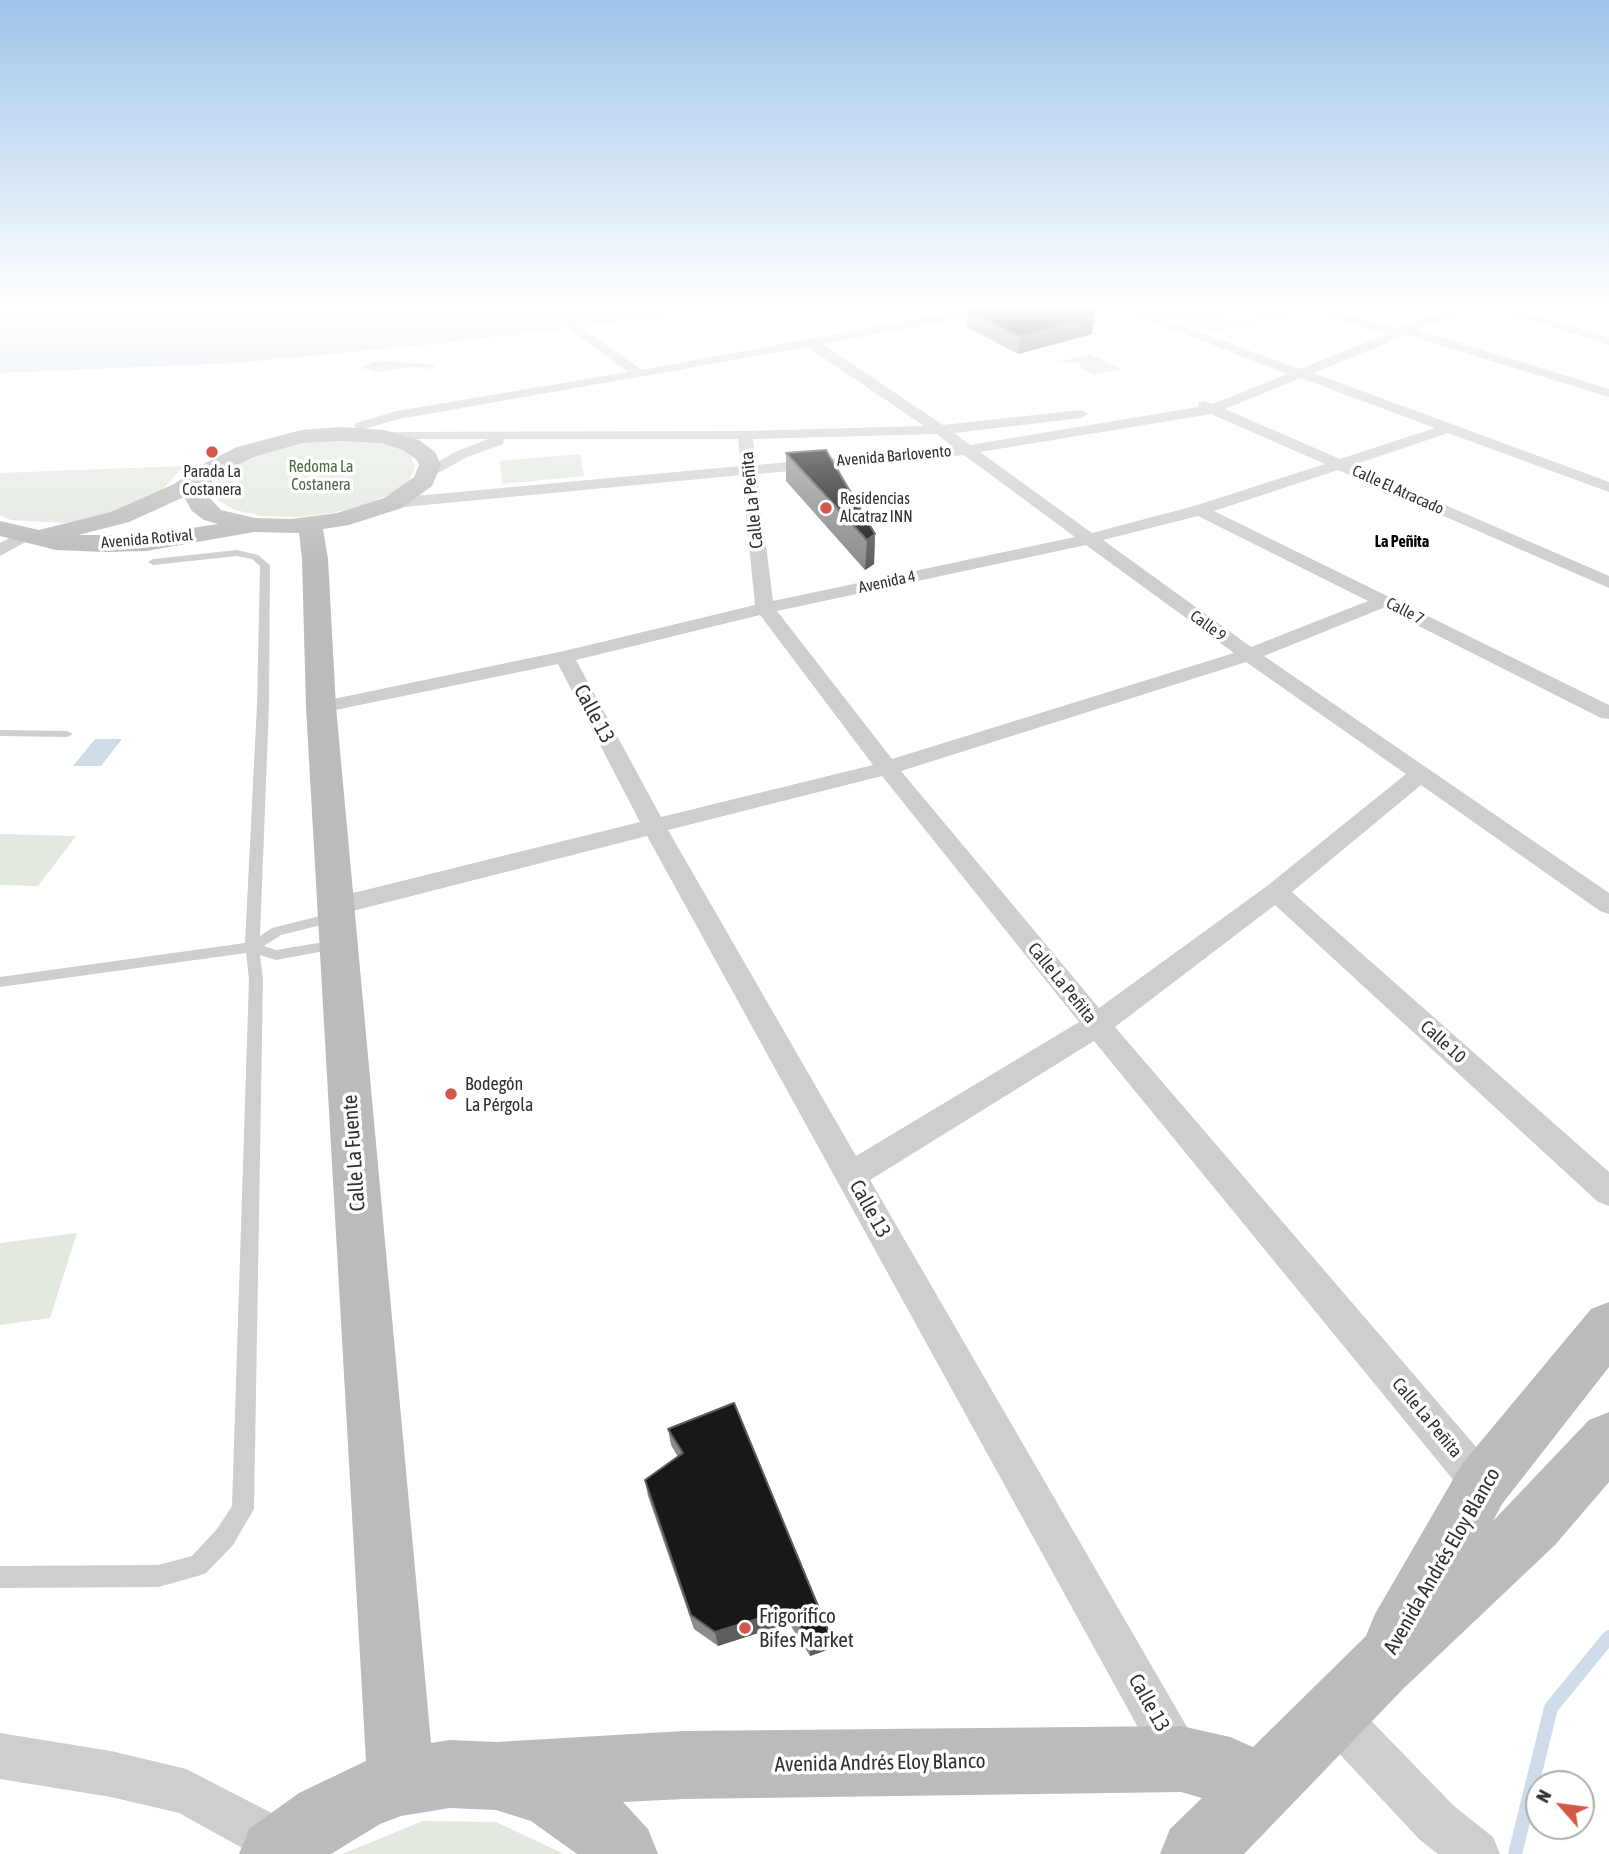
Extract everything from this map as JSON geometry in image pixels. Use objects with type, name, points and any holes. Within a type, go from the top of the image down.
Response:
[{"type":"main road","points":[[367,435],[411,445],[427,457],[429,473],[417,488],[393,503],[340,520],[310,525],[255,525],[213,515],[201,506],[196,496],[203,475],[229,459],[262,446],[301,437],[367,435]]},
{"type":"main road","name":"Avenida Rotival","points":[[32,536],[120,517],[164,499],[203,475]]},
{"type":"main road","name":"Avenida Rotival","points":[[0,528],[69,543],[146,542],[255,525]]},
{"type":"main road","name":"Calle La Fuente","points":[[310,525],[315,559],[321,707],[401,1782]]},
{"type":"main road","name":"Avenida Andrés Eloy Blanco","points":[[1380,1666],[1482,1484],[1609,1326]]},
{"type":"main road","name":"Avenida Andrés Eloy Blanco","points":[[1195,1854],[1380,1666],[1534,1524],[1609,1440]]},
{"type":"main road","name":"Avenida Andrés Eloy Blanco","points":[[496,1776],[684,1765],[1181,1759],[1230,1771],[1255,1792]]},
{"type":"main road","points":[[279,1849],[323,1817],[362,1797],[401,1782],[450,1774],[496,1776],[549,1793],[597,1825],[623,1854]]},
{"type":"street","points":[[341,434],[397,415],[518,395]]},
{"type":"street","name":"Calle 9","points":[[888,395],[1249,655],[1609,905]]},
{"type":"street","name":"Avenida Barlovento","points":[[1159,402],[1202,395]]},
{"type":"street","name":"Avenida Barlovento","points":[[393,503],[966,450],[1213,409],[1249,395]]},
{"type":"street","points":[[1358,395],[1609,487]]},
{"type":"street","name":"Calle El Atracado","points":[[1186,398],[1609,583]]},
{"type":"street","name":"Avenida Barlovento","points":[[367,435],[745,435],[940,430],[1091,413]]},
{"type":"street","name":"Avenida 4","points":[[321,707],[564,657],[765,608],[1088,539],[1200,510],[1446,429]]},
{"type":"street","name":"Avenida Barlovento","points":[[429,473],[461,454],[527,435]]},
{"type":"street","name":"Calle La Peñita","points":[[745,435],[765,608],[887,768],[1097,1025],[1482,1484]]},
{"type":"street","name":"Calle 7","points":[[1200,510],[1609,713]]},
{"type":"street","points":[[0,551],[32,536]]},
{"type":"street","points":[[338,922],[654,827],[887,768],[1249,655],[1384,601]]},
{"type":"street","name":"Calle 13","points":[[564,657],[654,827],[1181,1759]]},
{"type":"street","points":[[851,1175],[1097,1025],[1276,892],[1419,774]]},
{"type":"street","name":"Calle 10","points":[[1276,892],[1609,1192]]},
{"type":"street","points":[[1333,1714],[1437,1823],[1476,1854]]},
{"type":"street","points":[[0,1756],[111,1774],[186,1792],[279,1849]]},
{"type":"lane","points":[[0,1577],[158,1576],[198,1565],[225,1537],[243,1509],[256,979],[252,947],[265,565],[255,557],[237,553],[153,562]]},
{"type":"lane","points":[[0,733],[67,734]]},
{"type":"lane","points":[[252,947],[276,955],[338,922]]},
{"type":"lane","points":[[0,982],[252,947],[277,931],[338,922]]},
{"type":"green space","name":"Redoma La Costanera","points":[[320,439],[377,440],[398,446],[411,456],[415,467],[409,480],[392,493],[365,505],[332,513],[296,517],[262,516],[235,510],[218,500],[213,488],[220,474],[261,451]]},
{"type":"green space","points":[[580,454],[584,476],[502,484],[500,461]]},
{"type":"green space","points":[[184,466],[161,491],[115,514],[63,523],[11,520],[0,515],[0,473]]},
{"type":"green space","points":[[0,834],[76,836],[38,886],[0,885]]},
{"type":"green space","points":[[77,1233],[50,1318],[0,1325],[0,1243]]},
{"type":"green space","points":[[423,1821],[496,1822],[564,1854],[342,1854]]},
{"type":"water","points":[[95,739],[122,739],[101,766],[73,766]]},
{"type":"building","points":[[826,450],[875,534],[867,540],[786,453]]},
{"type":"building","points":[[734,1403],[830,1635],[810,1643],[789,1609],[715,1632],[691,1615],[645,1480],[683,1453],[668,1429]]},
{"type":"waterway","points":[[1515,1854],[1551,1708],[1609,1637]]},
{"type":"place","name":"Parada La Costanera","points":[[212,452]]},
{"type":"place","name":"Residencias Alcatraz INN","points":[[826,508]]},
{"type":"place","name":"Bodegón La Pérgola","points":[[451,1094]]},
{"type":"place","name":"Frigorífico Bifes Market","points":[[745,1628]]},
{"type":"district","name":"La Peñita","points":[[1402,542]]}]
